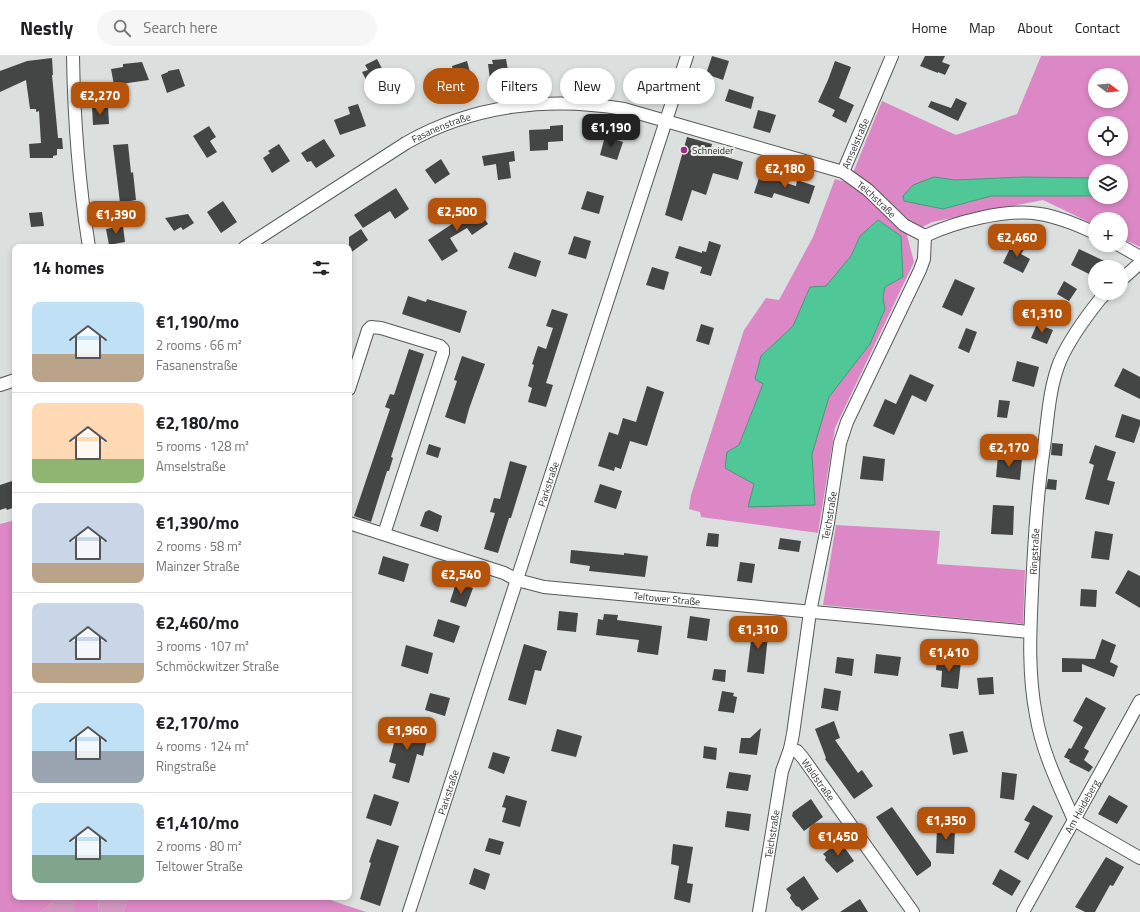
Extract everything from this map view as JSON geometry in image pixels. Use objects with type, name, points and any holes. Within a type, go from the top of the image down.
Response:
[{"type":"street","points":[[73,56],[75,127],[79,174],[89,244]]},
{"type":"street","name":"Parkstraße","points":[[409,912],[687,56]]},
{"type":"street","name":"Amselstraße","points":[[666,122],[843,172],[892,56]]},
{"type":"street","name":"Fasanenstraße","points":[[249,244],[406,143],[446,123],[467,116],[490,110],[530,104],[571,103],[624,110],[666,122]]},
{"type":"street","name":"Teichstraße","points":[[759,912],[782,771],[790,749],[810,612],[828,523],[843,432],[924,259],[925,236],[904,225],[871,193],[843,172]]},
{"type":"street","points":[[925,236],[940,229],[962,222],[1025,212],[1043,214],[1088,230]]},
{"type":"street","points":[[1128,250],[1140,257]]},
{"type":"street","points":[[1128,274],[1140,263]]},
{"type":"street","name":"Ringstraße","points":[[1074,820],[1039,732],[1031,685],[1030,632],[1037,494],[1050,396],[1060,361],[1075,333],[1099,300]]},
{"type":"street","points":[[352,380],[368,330],[371,327],[381,328],[440,346],[443,349],[444,353],[384,534]]},
{"type":"street","points":[[0,386],[12,381]]},
{"type":"street","name":"Teltower Straße","points":[[352,524],[504,573],[517,580],[544,587],[1030,632]]},
{"type":"street","name":"Am Heideberg","points":[[1023,912],[1140,701]]},
{"type":"street","name":"Waldstraße","points":[[790,749],[797,751],[803,758],[913,912]]},
{"type":"street","points":[[1074,820],[1140,858]]},
{"type":"shaded area","points":[[1041,56],[1140,56],[1140,247],[1128,241],[1128,212],[1088,212],[1088,222],[1043,200],[932,222],[907,235],[914,262],[835,428],[818,533],[701,517],[700,512],[689,509],[691,495],[744,330],[766,298],[779,300],[813,237],[835,179],[849,183],[882,101],[956,135],[1017,114]],"holes":[[[1088,164],[1128,164],[1128,204],[1088,204],[1088,196],[991,196],[943,209],[905,201],[934,177],[955,180],[1023,177],[1088,179]],[[860,236],[903,277],[885,287],[883,298],[885,309],[870,344],[829,397],[812,454],[815,505],[727,452],[739,445],[763,384],[761,356],[793,326],[810,287],[826,287],[851,256]]]},
{"type":"shaded area","points":[[934,177],[955,180],[1023,177],[1088,178],[1088,196],[991,196],[943,209],[904,201],[903,196],[913,185]]},
{"type":"shaded area","points":[[878,220],[901,236],[903,277],[885,287],[883,298],[885,309],[870,344],[829,397],[812,454],[815,505],[748,507],[754,484],[725,468],[727,452],[739,445],[763,384],[755,379],[761,356],[793,326],[810,287],[826,286],[851,256],[860,236]]},
{"type":"shaded area","points":[[12,521],[12,900],[55,900],[41,912],[0,912],[0,524]]},
{"type":"shaded area","points":[[836,525],[940,531],[937,564],[1025,570],[1023,624],[823,605]]},
{"type":"shaded area","points":[[55,900],[75,900],[75,912],[41,912]]},
{"type":"shaded area","points":[[75,900],[99,900],[98,912],[75,912]]},
{"type":"shaded area","points":[[99,900],[128,900],[123,912],[98,912]]},
{"type":"shaded area","points":[[128,900],[330,900],[366,912],[123,912]]},
{"type":"building","points":[[712,56],[729,61],[723,80],[715,77],[715,68],[708,68]]},
{"type":"building","points":[[925,56],[945,56],[942,62],[950,65],[945,75],[920,66]]},
{"type":"building","points":[[52,58],[52,75],[58,138],[62,138],[63,149],[57,149],[57,155],[53,156],[53,158],[30,158],[29,144],[41,143],[39,111],[36,112],[36,109],[30,109],[26,80],[0,92],[0,71],[27,61]]},
{"type":"building","points":[[377,59],[382,68],[367,68],[365,65]]},
{"type":"building","points":[[506,59],[508,68],[488,68],[488,64],[493,64],[492,60]]},
{"type":"building","points":[[467,61],[469,68],[452,68],[452,66]]},
{"type":"building","points":[[835,61],[851,67],[839,98],[854,105],[846,123],[832,116],[835,110],[818,102]]},
{"type":"building","points":[[142,62],[149,80],[114,85],[111,69],[123,67],[123,64]]},
{"type":"building","points":[[179,69],[185,86],[167,93],[161,75],[168,71]]},
{"type":"building","points":[[729,89],[754,97],[751,109],[725,101]]},
{"type":"building","points":[[956,98],[967,103],[958,121],[928,107],[931,101],[951,108]]},
{"type":"building","points":[[358,104],[366,126],[340,135],[334,120],[350,114],[348,107]]},
{"type":"building","points":[[108,106],[109,124],[93,125],[92,107]]},
{"type":"building","points":[[758,110],[776,115],[770,133],[753,128]]},
{"type":"building","points":[[563,125],[563,141],[548,142],[548,150],[530,151],[529,130],[550,129],[550,126]]},
{"type":"building","points":[[209,126],[216,137],[210,141],[217,152],[207,158],[193,136]]},
{"type":"building","points":[[605,136],[623,142],[617,160],[600,155]]},
{"type":"building","points":[[687,137],[712,144],[710,152],[743,162],[738,180],[713,173],[706,195],[692,190],[682,221],[665,215]]},
{"type":"building","points":[[324,139],[335,156],[316,168],[311,161],[307,162],[301,153]]},
{"type":"building","points":[[128,144],[136,200],[120,203],[113,145]]},
{"type":"building","points":[[279,144],[290,161],[272,173],[263,158],[270,153],[268,151]]},
{"type":"building","points":[[514,151],[515,161],[509,162],[511,178],[498,180],[496,164],[484,166],[482,156]]},
{"type":"building","points":[[441,159],[450,174],[435,184],[425,170]]},
{"type":"building","points":[[760,175],[796,186],[797,180],[815,186],[809,204],[774,193],[772,198],[754,193]]},
{"type":"building","points":[[396,188],[409,209],[395,219],[390,211],[363,228],[354,215]]},
{"type":"building","points":[[587,191],[604,196],[599,214],[581,209]]},
{"type":"building","points":[[223,201],[237,222],[221,233],[207,212]]},
{"type":"building","points":[[462,205],[468,215],[478,209],[488,224],[472,235],[467,228],[450,238],[458,251],[442,261],[428,240],[458,220],[452,211]]},
{"type":"building","points":[[42,212],[44,226],[31,227],[29,213]]},
{"type":"building","points":[[188,214],[194,223],[183,230],[181,227],[174,231],[165,218]]},
{"type":"building","points":[[123,226],[125,242],[109,244],[106,229]]},
{"type":"building","points":[[361,229],[368,240],[352,252],[352,244],[349,244],[349,237]]},
{"type":"building","points":[[574,236],[591,241],[586,259],[568,254]]},
{"type":"building","points":[[709,241],[721,245],[711,276],[700,273],[702,267],[675,258],[679,246],[702,253],[702,251],[706,252]]},
{"type":"building","points":[[1013,242],[1025,248],[1021,254],[1030,259],[1023,273],[1003,263]]},
{"type":"building","points":[[1079,249],[1102,260],[1088,260],[1088,274],[1071,265]]},
{"type":"building","points":[[514,252],[541,261],[536,277],[508,268]]},
{"type":"building","points":[[652,267],[669,272],[664,290],[646,285]]},
{"type":"building","points":[[955,279],[975,288],[962,316],[942,307]]},
{"type":"building","points":[[1064,281],[1077,289],[1069,301],[1057,294]]},
{"type":"building","points":[[408,296],[426,302],[427,299],[467,311],[460,333],[402,314]]},
{"type":"building","points":[[552,309],[568,314],[546,383],[553,385],[546,407],[528,402],[532,388],[528,386],[534,365],[532,364],[538,346],[546,349],[553,328],[546,326]]},
{"type":"building","points":[[701,324],[714,328],[709,345],[696,341]]},
{"type":"building","points":[[1037,324],[1053,330],[1047,344],[1031,338]]},
{"type":"building","points":[[966,328],[977,332],[969,353],[958,348]]},
{"type":"building","points":[[409,349],[424,354],[391,457],[393,458],[389,471],[387,471],[371,522],[354,516],[390,409],[385,407],[390,394],[394,395]]},
{"type":"building","points":[[462,356],[485,364],[465,424],[445,417],[457,381],[454,380]]},
{"type":"building","points":[[1017,361],[1039,367],[1034,387],[1012,381]]},
{"type":"building","points":[[1123,368],[1140,377],[1140,399],[1114,386]]},
{"type":"building","points":[[910,374],[934,385],[926,402],[912,395],[894,435],[873,426],[885,399],[896,404]]},
{"type":"building","points":[[647,386],[664,392],[647,446],[630,441],[621,469],[615,467],[614,471],[598,466],[609,432],[618,435],[623,418],[636,422]]},
{"type":"building","points":[[999,400],[1010,401],[1007,418],[997,417]]},
{"type":"building","points":[[1122,414],[1140,420],[1140,425],[1134,443],[1115,437]]},
{"type":"building","points":[[1052,443],[1063,444],[1062,456],[1051,455]]},
{"type":"building","points":[[429,444],[441,448],[438,458],[426,454]]},
{"type":"building","points":[[1095,445],[1116,452],[1107,480],[1115,482],[1109,505],[1085,499],[1094,465],[1089,463]]},
{"type":"building","points":[[998,455],[1022,458],[1020,480],[996,477]]},
{"type":"building","points":[[863,456],[885,459],[883,481],[860,479]]},
{"type":"building","points":[[510,461],[527,466],[511,518],[509,518],[498,553],[484,549],[495,513],[490,512],[494,498],[500,499]]},
{"type":"building","points":[[1048,479],[1057,480],[1056,490],[1046,489]]},
{"type":"building","points":[[12,481],[12,508],[0,510],[0,485]]},
{"type":"building","points":[[600,484],[622,491],[616,509],[594,502]]},
{"type":"building","points":[[993,505],[1014,506],[1013,535],[991,534]]},
{"type":"building","points":[[429,510],[442,516],[438,532],[420,526],[425,512]]},
{"type":"building","points":[[1095,531],[1113,534],[1109,560],[1091,558]]},
{"type":"building","points":[[708,533],[719,534],[718,547],[706,546]]},
{"type":"building","points":[[780,538],[801,541],[799,552],[778,549]]},
{"type":"building","points":[[571,550],[648,556],[645,577],[589,571],[590,566],[570,563]]},
{"type":"building","points":[[383,556],[409,564],[404,582],[378,574]]},
{"type":"building","points":[[740,562],[755,564],[752,583],[737,581]]},
{"type":"building","points":[[1128,570],[1140,576],[1140,608],[1115,593]]},
{"type":"building","points":[[456,583],[473,588],[466,607],[450,602]]},
{"type":"building","points":[[1081,589],[1097,590],[1096,607],[1080,606]]},
{"type":"building","points":[[559,611],[578,613],[576,632],[557,630]]},
{"type":"building","points":[[604,614],[618,615],[617,620],[662,626],[658,655],[637,652],[639,640],[596,635],[598,619],[603,620]]},
{"type":"building","points":[[690,616],[710,619],[707,641],[687,638]]},
{"type":"building","points":[[438,619],[460,626],[454,643],[433,636]]},
{"type":"building","points":[[753,625],[769,626],[764,674],[747,672]]},
{"type":"building","points":[[1102,639],[1116,645],[1110,662],[1118,666],[1114,677],[1082,664],[1082,672],[1062,672],[1062,658],[1095,659]]},
{"type":"building","points":[[524,644],[547,651],[541,671],[535,670],[526,705],[508,700]]},
{"type":"building","points":[[406,645],[433,653],[428,674],[401,666]]},
{"type":"building","points":[[876,654],[901,657],[898,676],[874,673]]},
{"type":"building","points":[[837,657],[854,659],[852,676],[835,673]]},
{"type":"building","points":[[937,659],[961,661],[958,689],[941,687],[942,671],[936,670]]},
{"type":"building","points":[[714,669],[726,670],[725,682],[712,680]]},
{"type":"building","points":[[993,677],[994,694],[979,695],[977,678]]},
{"type":"building","points":[[824,688],[841,691],[838,711],[821,708]]},
{"type":"building","points":[[722,691],[734,693],[733,696],[737,697],[734,713],[718,711]]},
{"type":"building","points":[[430,693],[450,698],[445,716],[425,710]]},
{"type":"building","points":[[1086,697],[1106,708],[1084,748],[1089,751],[1084,760],[1093,767],[1089,772],[1069,762],[1070,760],[1064,757],[1069,748],[1071,749],[1083,727],[1073,721]]},
{"type":"building","points":[[834,721],[840,738],[835,740],[858,773],[862,770],[873,786],[854,799],[825,759],[826,758],[815,729]]},
{"type":"building","points":[[399,724],[429,732],[423,756],[417,754],[409,783],[392,778],[396,764],[389,762]]},
{"type":"building","points":[[761,728],[757,755],[739,753],[741,738],[750,738]]},
{"type":"building","points":[[557,729],[582,736],[576,757],[551,751]]},
{"type":"building","points":[[963,731],[968,752],[953,755],[949,734]]},
{"type":"building","points":[[704,746],[717,748],[716,760],[703,758]]},
{"type":"building","points":[[493,752],[510,757],[504,774],[488,768]]},
{"type":"building","points":[[729,772],[751,775],[748,791],[726,788]]},
{"type":"building","points":[[1002,772],[1017,774],[1014,800],[1000,798]]},
{"type":"building","points":[[374,794],[399,802],[391,826],[366,818]]},
{"type":"building","points":[[506,795],[527,801],[520,827],[502,822],[506,808],[502,807]]},
{"type":"building","points":[[1109,795],[1128,806],[1117,824],[1098,814]]},
{"type":"building","points":[[811,799],[823,817],[804,831],[792,816],[793,812]]},
{"type":"building","points":[[1033,805],[1053,816],[1028,860],[1014,852],[1030,823],[1024,820]]},
{"type":"building","points":[[892,807],[931,862],[931,866],[917,876],[876,817]]},
{"type":"building","points":[[727,811],[751,814],[749,831],[725,827]]},
{"type":"building","points":[[937,828],[955,829],[954,854],[936,853]]},
{"type":"building","points":[[489,838],[504,842],[500,855],[485,851]]},
{"type":"building","points":[[377,839],[399,846],[380,906],[360,899],[371,863],[369,862]]},
{"type":"building","points":[[840,841],[854,861],[837,873],[825,860],[826,857],[823,854]]},
{"type":"building","points":[[673,844],[693,847],[687,883],[693,884],[690,903],[674,899],[679,866],[671,864]]},
{"type":"building","points":[[1106,857],[1124,867],[1113,886],[1110,885],[1095,912],[1085,912],[1075,907]]},
{"type":"building","points":[[474,868],[490,874],[485,890],[469,884]]},
{"type":"building","points":[[1000,869],[1021,881],[1012,896],[992,884]]},
{"type":"building","points":[[804,876],[819,899],[802,911],[790,898],[791,895],[786,889]]},
{"type":"building","points":[[860,899],[868,912],[840,912]]},
{"type":"place","name":"Schneider","points":[[684,150]]}]
